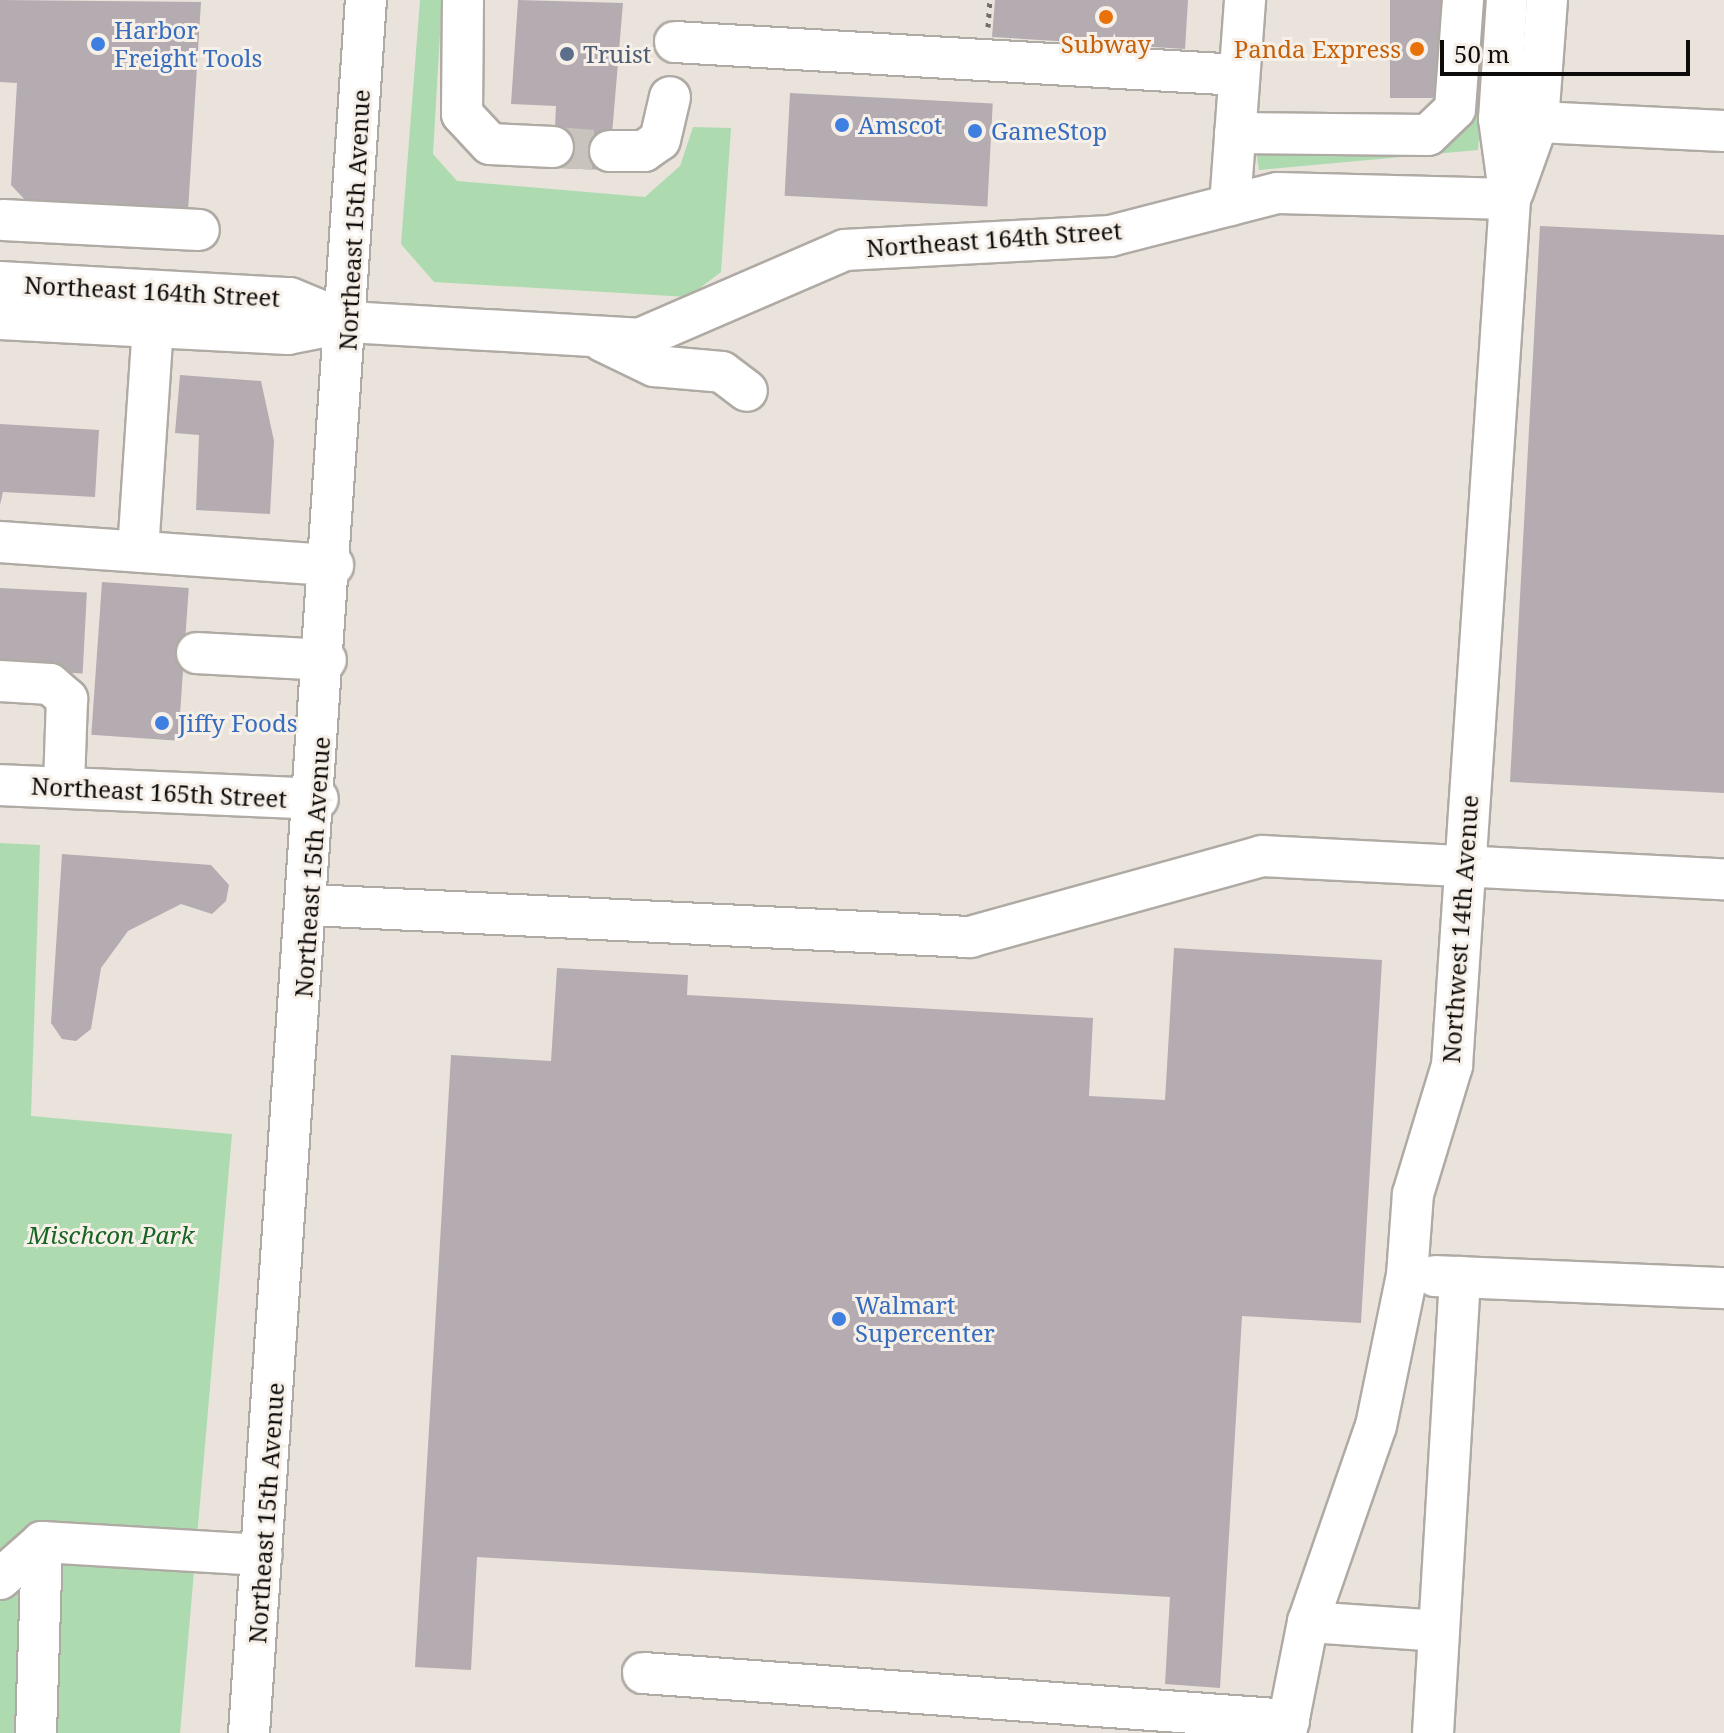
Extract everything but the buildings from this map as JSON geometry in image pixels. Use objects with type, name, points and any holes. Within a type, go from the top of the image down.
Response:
[{"type":"street","name":"Northeast 15th Avenue","points":[[249,1733],[318,799],[366,0]]},
{"type":"street","points":[[463,0],[462,114],[490,144],[553,147]]},
{"type":"street","points":[[1230,205],[1245,0]]},
{"type":"street","points":[[1235,133],[1428,135],[1446,124],[1459,90],[1463,0]]},
{"type":"street","name":"Northwest 14th Avenue","points":[[1287,1727],[1308,1622],[1376,1426],[1407,1275],[1413,1194],[1452,1066],[1510,199],[1499,119],[1507,0]]},
{"type":"street","name":"Northwest 14th Avenue","points":[[1510,199],[1538,122],[1547,0]]},
{"type":"street","points":[[675,42],[1239,75]]},
{"type":"street","points":[[610,151],[644,151],[660,140],[670,97]]},
{"type":"street","points":[[1538,122],[1724,131]]},
{"type":"street","name":"Northeast 164th Street","points":[[0,319],[288,334],[348,322],[639,339],[845,250],[1110,236],[1278,193],[1510,199]]},
{"type":"street","points":[[0,260],[1,214],[199,230]]},
{"type":"street","name":"Northeast 164th Street","points":[[0,282],[290,298],[348,322]]},
{"type":"street","points":[[138,551],[153,327]]},
{"type":"street","points":[[591,336],[654,366],[722,372],[747,391]]},
{"type":"street","points":[[0,542],[333,565]]},
{"type":"street","points":[[197,653],[326,660]]},
{"type":"street","points":[[0,681],[50,684],[67,699],[64,787]]},
{"type":"street","name":"Northeast 165th Street","points":[[0,785],[318,799]]},
{"type":"street","points":[[310,905],[970,937],[1262,856],[1465,870],[1724,879]]},
{"type":"street","points":[[1407,1275],[1724,1288]]},
{"type":"street","points":[[1433,1733],[1460,1277]]},
{"type":"street","points":[[0,1579],[42,1542],[262,1555]]},
{"type":"street","points":[[36,1733],[42,1542]]},
{"type":"street","points":[[1308,1622],[1439,1631]]},
{"type":"street","points":[[643,1673],[1287,1727]]},
{"type":"green space","points":[[420,0],[442,0],[433,154],[457,181],[645,197],[680,166],[693,127],[731,128],[721,272],[688,297],[434,282],[401,244]]},
{"type":"green space","points":[[1469,0],[1489,0],[1478,150],[1259,170],[1256,151],[1458,137]]},
{"type":"green space","name":"Mischcon Park","points":[[0,843],[40,845],[31,1116],[232,1134],[180,1733],[0,1733]]},
{"type":"tunnel","points":[[553,147],[610,151]]},
{"type":"place","name":"Subway","points":[[1106,17]]},
{"type":"place","name":"Harbor Freight Tools","points":[[98,44]]},
{"type":"place","name":"Panda Express","points":[[1417,49]]},
{"type":"place","name":"Truist","points":[[567,54]]},
{"type":"place","name":"Amscot","points":[[842,125]]},
{"type":"place","name":"GameStop","points":[[975,131]]},
{"type":"place","name":"Jiffy Foods","points":[[162,723]]},
{"type":"place","name":"Walmart Supercenter","points":[[839,1319]]}]
